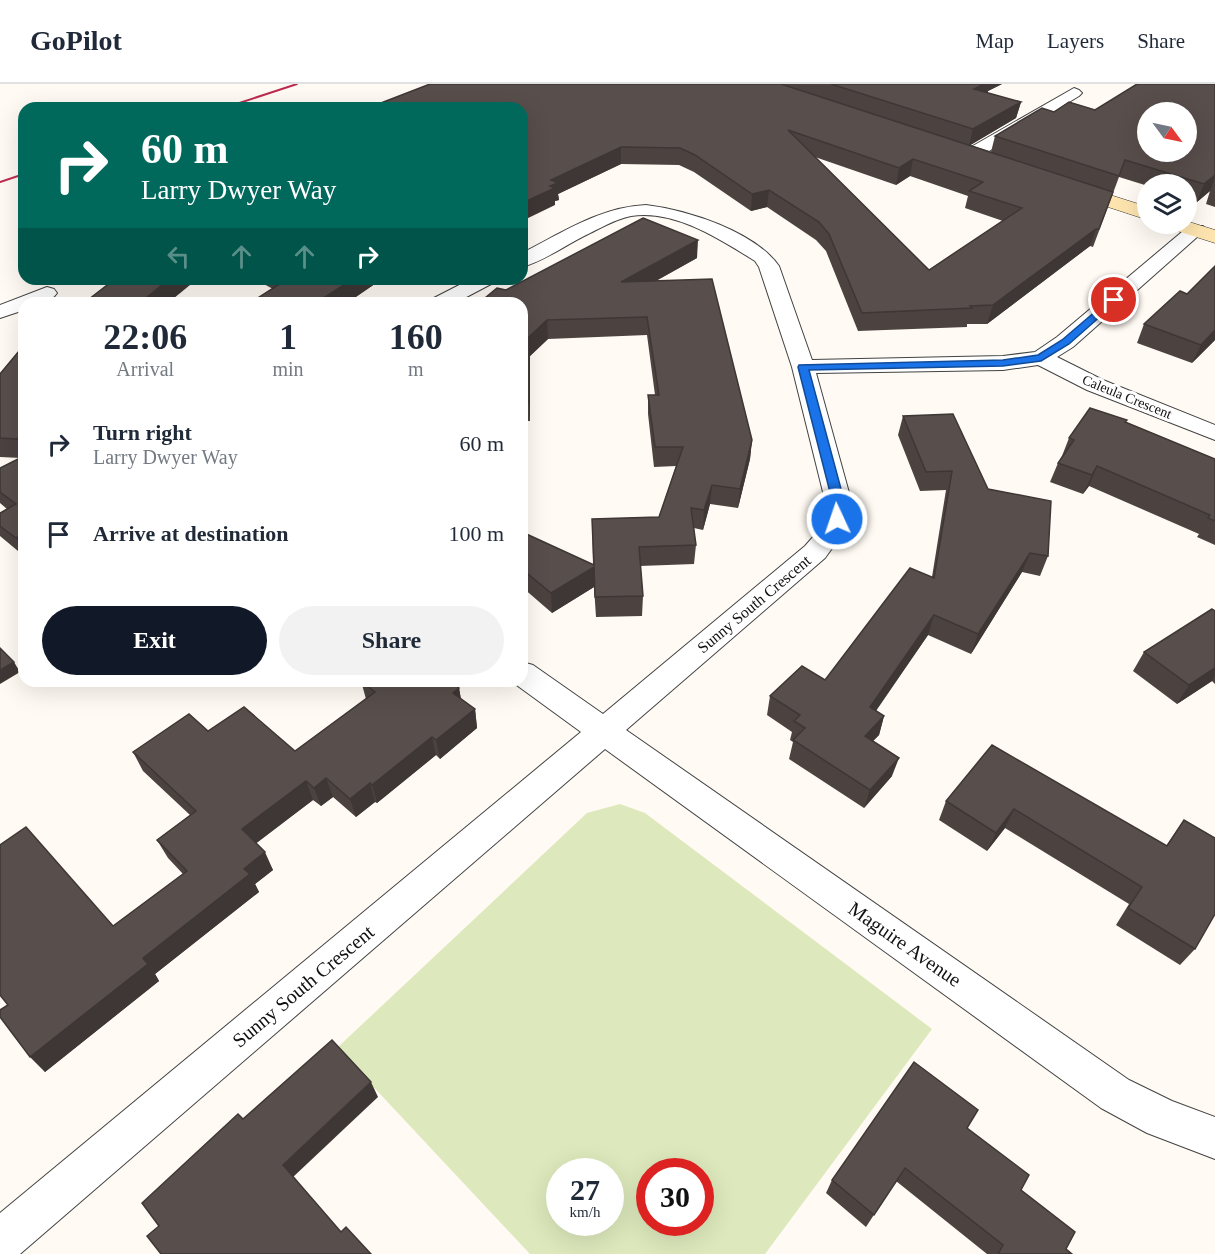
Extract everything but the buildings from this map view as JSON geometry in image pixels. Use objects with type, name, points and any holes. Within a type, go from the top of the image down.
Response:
[{"type":"street","points":[[970,155],[1074,93]]},
{"type":"street","points":[[948,147],[993,162]]},
{"type":"street","points":[[1048,181],[1137,210]]},
{"type":"street","name":"Sunny South Crescent","points":[[0,1242],[605,731],[831,536],[837,519],[838,500],[803,367],[769,266],[762,257],[701,225],[648,202],[631,211],[613,216],[528,258]]},
{"type":"street","points":[[803,367],[1003,363],[1041,358],[1065,342],[1190,234]]},
{"type":"street","points":[[451,297],[474,285]]},
{"type":"street","points":[[37,297],[47,293]]},
{"type":"street","points":[[0,312],[18,305]]},
{"type":"street","name":"Caleula Crescent","points":[[1041,358],[1095,385],[1215,433]]},
{"type":"street","points":[[528,677],[605,731]]},
{"type":"street","name":"Maguire Avenue","points":[[605,731],[1115,1094],[1162,1118],[1215,1138]]},
{"type":"green space","points":[[620,804],[645,813],[932,1029],[765,1254],[530,1254],[337,1048],[587,813]]},
{"type":"railway","points":[[242,102],[297,84]]},
{"type":"railway","points":[[0,182],[18,176]]},
{"type":"route","points":[[837,519],[838,500],[803,367],[1003,363],[1041,358],[1065,342],[1114,300]]}]
